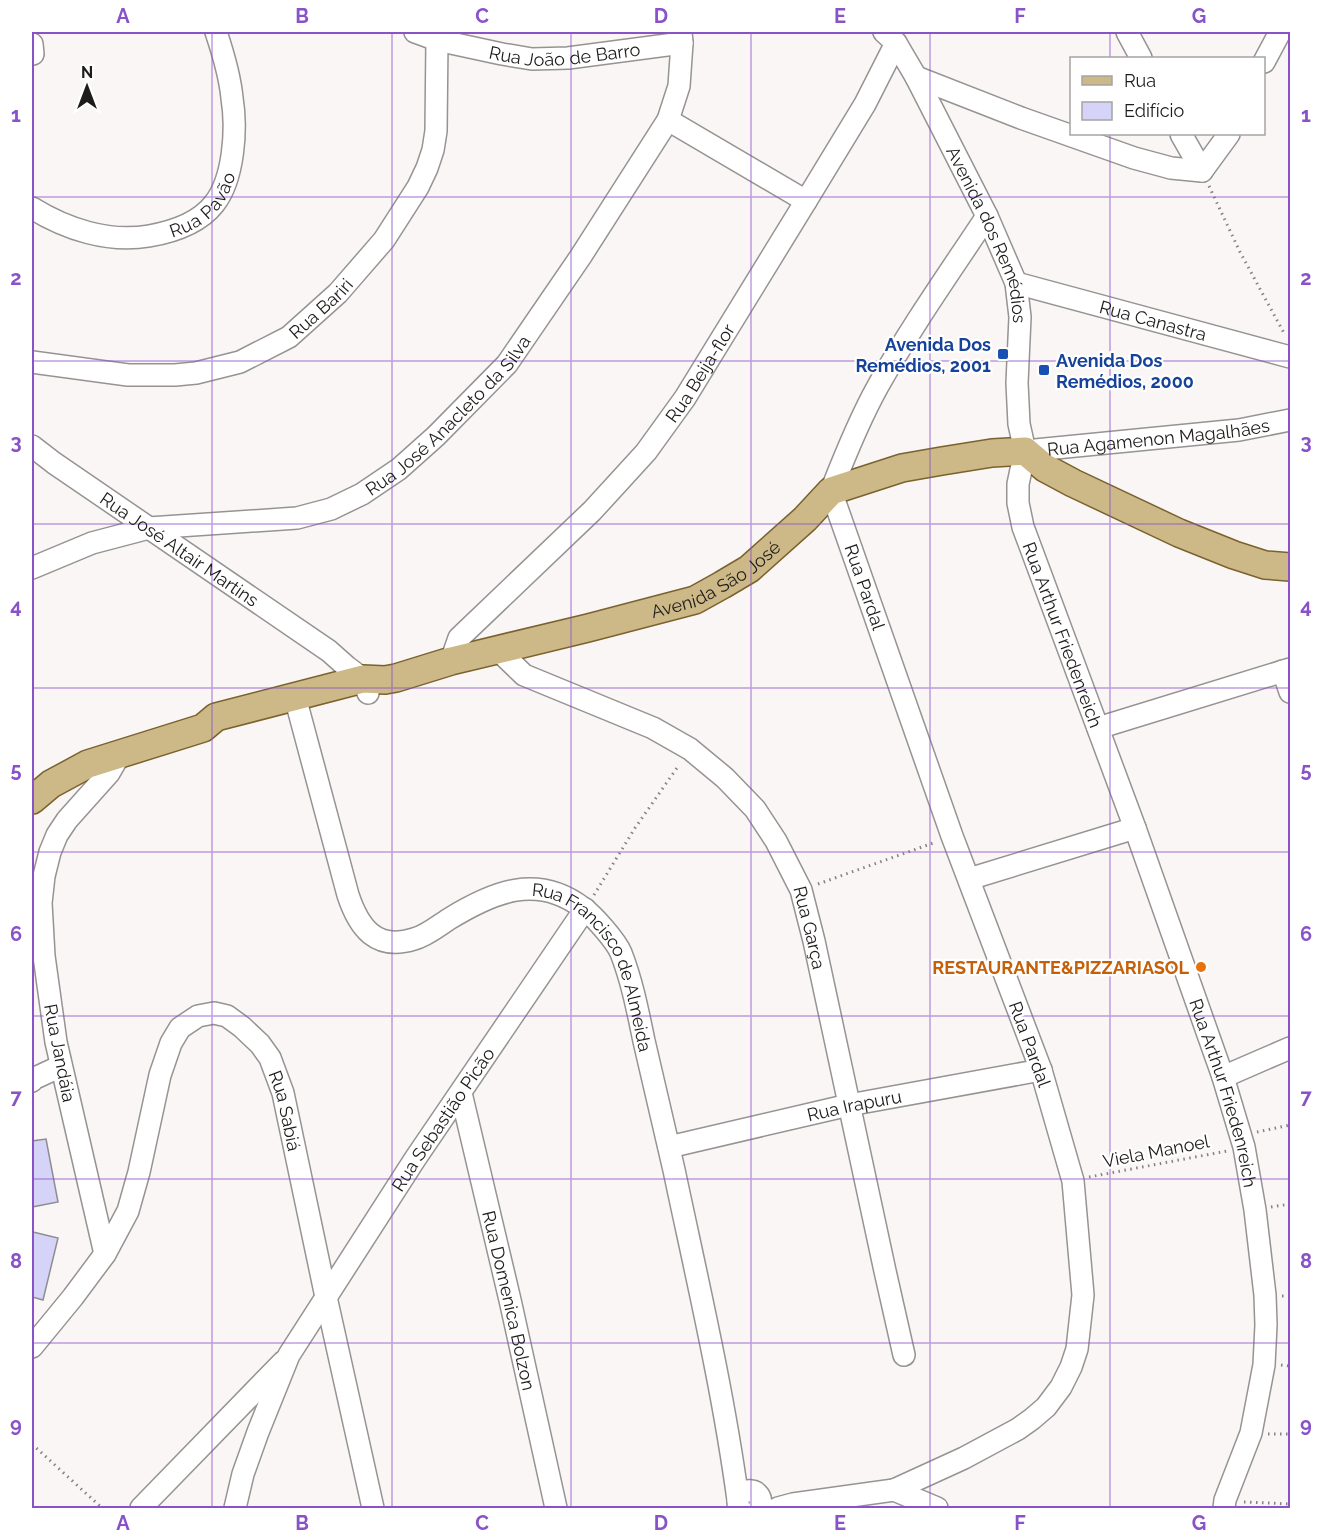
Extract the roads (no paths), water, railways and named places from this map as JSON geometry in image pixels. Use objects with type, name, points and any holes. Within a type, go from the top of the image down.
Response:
[{"type":"main road","name":"Avenida São José","points":[[32,800],[51,784],[88,764],[203,728],[220,733],[298,704],[451,661],[695,600],[749,568],[805,519],[831,491],[902,468],[992,453],[1025,451]]},
{"type":"main road","points":[[1025,451],[1045,468],[1073,483],[1179,532],[1255,562],[1290,567]]},
{"type":"street","name":"Rua Pavão","points":[[32,208],[47,218],[91,234],[137,238],[180,228],[198,218],[213,205],[222,191],[229,172],[234,127],[232,97],[216,32]]},
{"type":"street","name":"Rua João de Barro","points":[[415,32],[437,40],[532,59],[568,58],[681,37]]},
{"type":"street","points":[[1265,58],[1280,32]]},
{"type":"street","name":"Avenida dos Remédios","points":[[891,35],[916,77],[987,216],[1016,283],[1020,316],[1017,383],[1019,424],[1025,451]]},
{"type":"street","name":"Rua Beija-flor","points":[[451,661],[459,638],[592,511],[646,452],[685,398],[865,104],[891,35]]},
{"type":"street","name":"Rua José Anacleto da Silva","points":[[32,568],[92,543],[149,528],[297,518],[331,509],[362,494],[399,469],[436,436],[507,364],[581,256],[668,120],[679,86],[681,37]]},
{"type":"street","name":"Rua Bariri","points":[[32,362],[128,375],[196,373],[240,362],[289,337],[338,293],[384,240],[428,168],[436,131],[437,40]]},
{"type":"street","points":[[916,77],[1021,118],[1134,158],[1171,168],[1202,171]]},
{"type":"street","points":[[668,120],[806,201]]},
{"type":"street","points":[[1182,135],[1202,171]]},
{"type":"street","points":[[1202,171],[1228,135]]},
{"type":"street","points":[[831,491],[850,440],[877,387],[909,333],[987,216]]},
{"type":"street","name":"Rua Canastra","points":[[1016,283],[1290,357]]},
{"type":"street","name":"Rua Agamenon Magalhães","points":[[1025,451],[1239,430],[1290,420]]},
{"type":"street","name":"Rua José Altair Martins","points":[[32,446],[329,651],[346,667],[360,687]]},
{"type":"street","name":"Rua Arthur Friedenreich","points":[[1025,451],[1018,484],[1018,503],[1023,527],[1135,828],[1222,1077],[1242,1141],[1255,1210],[1265,1295],[1264,1365],[1251,1433],[1222,1506]]},
{"type":"street","name":"Rua Pardal","points":[[831,491],[952,836],[1041,1070],[1073,1181],[1083,1294],[1077,1349],[1061,1387],[1046,1407],[1018,1429],[964,1458],[894,1490]]},
{"type":"street","name":"Rua Garça","points":[[497,649],[524,675],[653,728],[690,749],[725,778],[755,809],[776,841],[801,890],[814,941],[904,1355]]},
{"type":"street","points":[[1098,728],[1287,670],[1290,692]]},
{"type":"street","name":"Rua Francisco de Almeida","points":[[298,704],[348,895],[364,929],[385,942],[399,943],[416,939],[469,907],[502,893],[521,889],[539,889],[555,892],[585,909],[610,936],[620,951],[631,984],[669,1147],[721,1394],[734,1470],[749,1500],[769,1500],[785,1506],[894,1490]]},
{"type":"street","name":"Rua Jandáia","points":[[105,1254],[56,1042],[44,956],[41,903],[44,876],[57,835],[67,820],[109,773],[120,754]]},
{"type":"street","points":[[969,879],[1135,828]]},
{"type":"street","name":"Rua Sebastião Picão","points":[[235,1509],[243,1474],[289,1355],[415,1159],[585,909]]},
{"type":"street","name":"Rua Sabiá","points":[[105,1254],[128,1211],[134,1192],[160,1075],[171,1043],[180,1028],[198,1016],[206,1014],[227,1016],[260,1044],[270,1058],[283,1093],[373,1509]]},
{"type":"street","points":[[1222,1077],[1290,1048]]},
{"type":"street","points":[[32,1081],[62,1066]]},
{"type":"street","name":"Rua Irapuru","points":[[669,1147],[849,1105],[1041,1070]]},
{"type":"street","name":"Rua Domenica Bolzon","points":[[461,1094],[556,1509]]},
{"type":"street","points":[[32,1347],[105,1254]]},
{"type":"street","points":[[141,1509],[289,1355]]},
{"type":"street","points":[[232,1414],[258,1432]]},
{"type":"street","points":[[894,1490],[937,1509]]},
{"type":"place","name":"Avenida Dos Remédios, 2001","points":[[1003,354]]},
{"type":"place","name":"Avenida Dos Remédios, 2000","points":[[1044,370]]},
{"type":"place","name":"RESTAURANTE&PIZZARIASOL","points":[[1201,967]]}]
